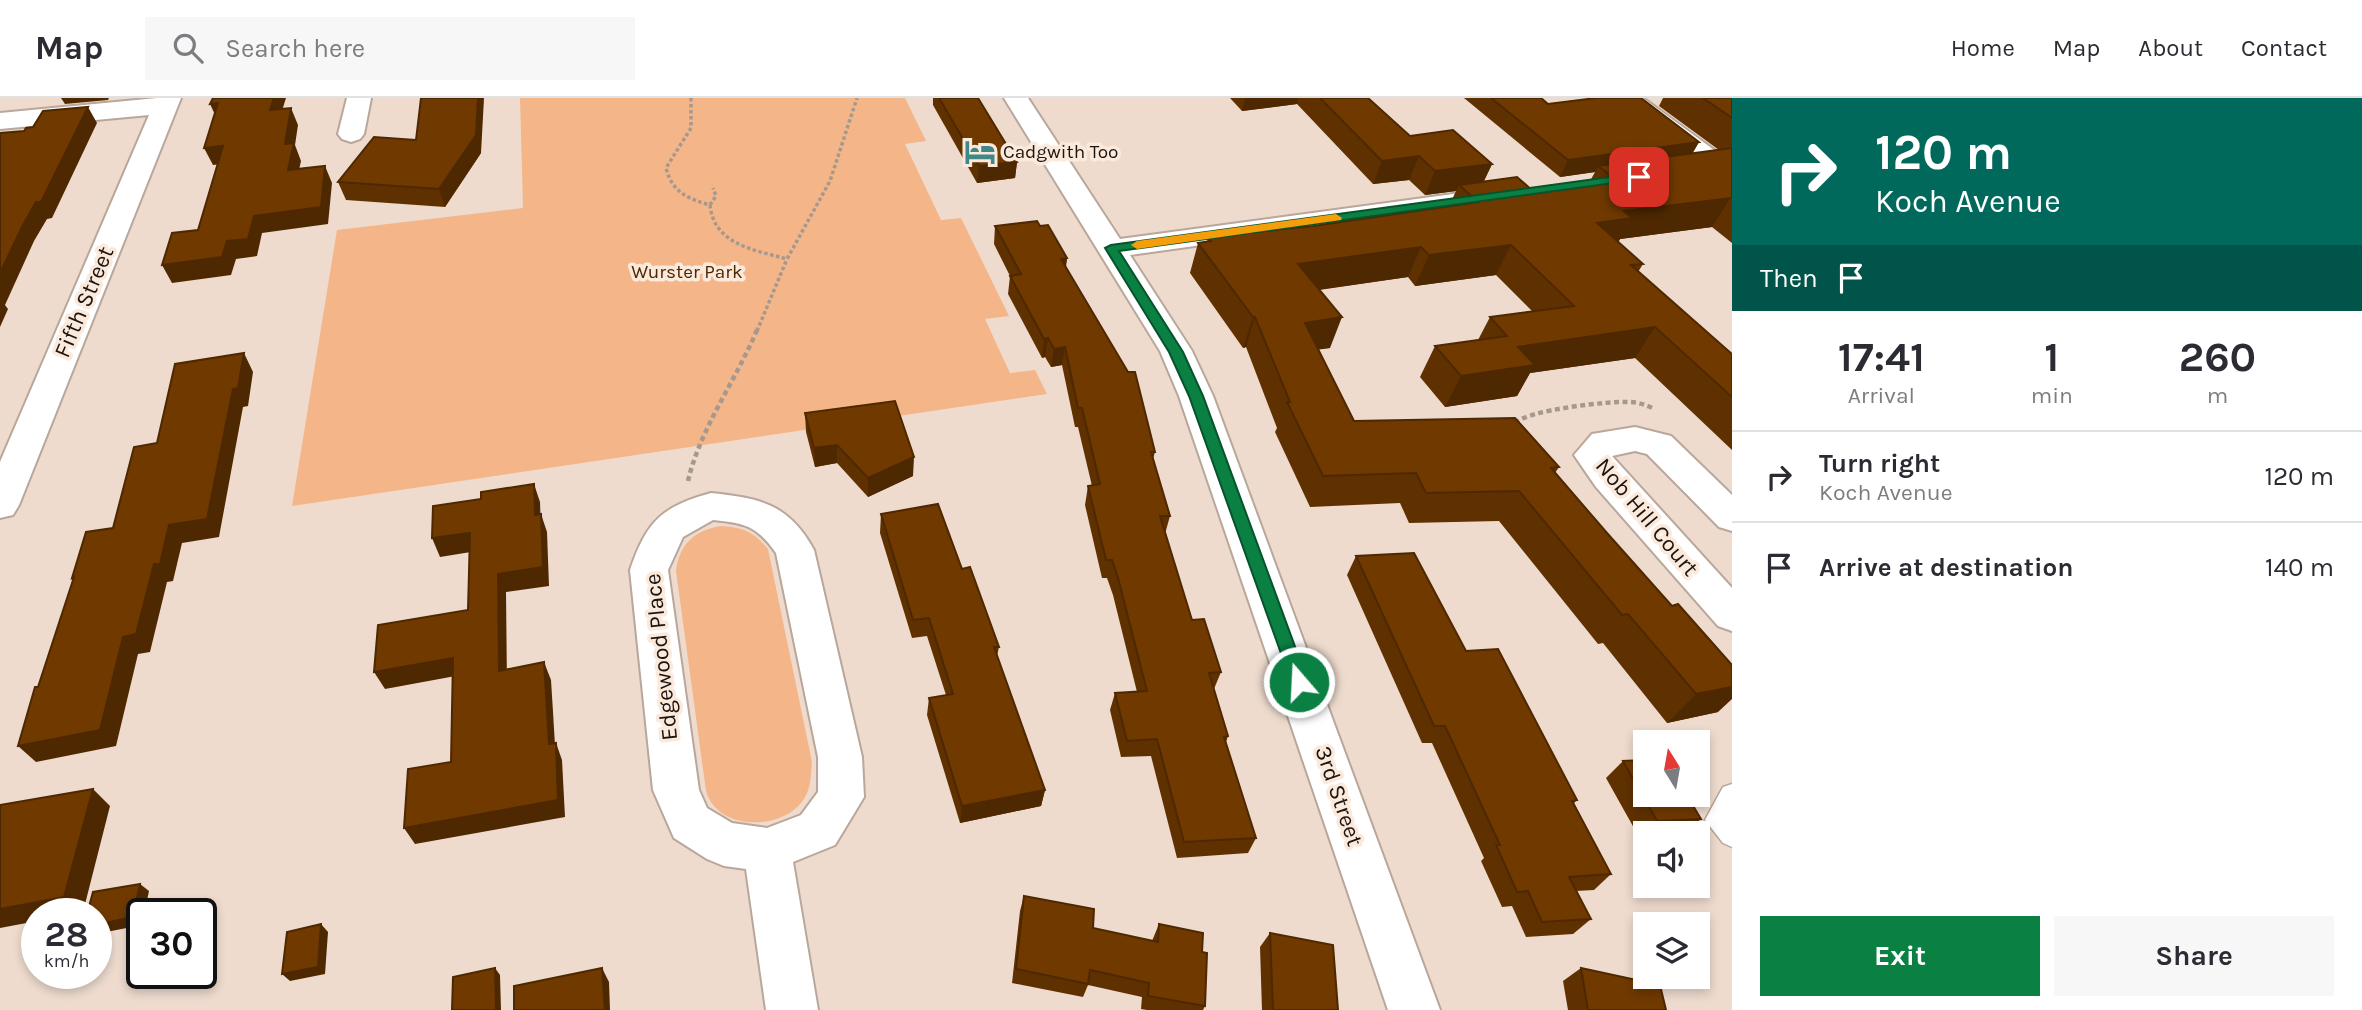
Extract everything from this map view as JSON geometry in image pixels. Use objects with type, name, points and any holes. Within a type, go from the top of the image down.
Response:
[{"type":"street","points":[[351,134],[359,98]]},
{"type":"street","name":"3rd Street","points":[[1016,98],[1176,352],[1196,396],[1414,1010]]},
{"type":"street","points":[[1627,98],[1727,168]]},
{"type":"street","points":[[0,121],[167,102]]},
{"type":"street","name":"Fifth Street","points":[[0,505],[167,102]]},
{"type":"street","points":[[1678,171],[1727,168]]},
{"type":"street","points":[[1111,248],[1528,192]]},
{"type":"street","name":"Nob Hill Court","points":[[1732,517],[1658,445],[1635,439],[1604,443],[1592,455],[1609,478],[1732,615]]},
{"type":"street","name":"Edgewood Place","points":[[711,506],[752,510],[777,524],[795,550],[841,757],[841,797],[818,830],[767,850],[724,844],[690,824],[676,790],[649,569],[659,539],[680,517],[711,506]]},
{"type":"street","points":[[767,850],[792,1010]]},
{"type":"lane","points":[[1732,795],[1718,820],[1732,835]]},
{"type":"path","points":[[691,98],[696,117],[691,134],[666,168],[668,181],[679,194],[710,205]]},
{"type":"path","points":[[696,512],[688,498],[692,457],[733,383],[787,258],[830,181],[857,98]]},
{"type":"path","points":[[713,188],[716,196],[710,205],[709,219],[718,232],[749,247],[787,258]]},
{"type":"green space","name":"Wurster Park","points":[[520,98],[905,98],[926,141],[905,144],[941,220],[961,218],[1009,316],[985,319],[1010,373],[1035,370],[1047,394],[292,506],[337,230],[523,208]]},
{"type":"green space","points":[[721,526],[748,532],[768,549],[812,762],[809,789],[801,803],[791,812],[764,822],[735,819],[722,813],[712,804],[706,791],[676,571],[681,553],[690,540],[703,531]]},
{"type":"building","points":[[213,98],[274,98],[270,110],[291,108],[285,144],[294,143],[288,170],[325,166],[321,207],[254,216],[248,239],[227,241],[222,257],[162,265],[172,233],[198,230],[223,146],[204,148],[218,103],[210,104]]},
{"type":"building","points":[[421,98],[478,98],[476,135],[439,189],[338,182],[374,137],[416,140]]},
{"type":"building","points":[[939,98],[978,98],[1017,162],[979,166]]},
{"type":"building","points":[[1320,98],[1368,98],[1410,136],[1453,130],[1492,164],[1435,171],[1419,156],[1382,161]]},
{"type":"building","points":[[1491,98],[1541,98],[1548,104],[1596,98],[1641,98],[1699,142],[1568,160]]},
{"type":"building","points":[[1703,98],[1732,98],[1732,118]]},
{"type":"building","points":[[88,107],[41,202],[36,202],[0,273],[0,133],[24,131],[33,127],[43,111]]},
{"type":"building","points":[[1732,148],[1732,198],[1624,211],[1632,218],[1597,223],[1643,264],[1631,265],[1732,354],[1732,397],[1655,327],[1518,347],[1535,365],[1461,376],[1435,346],[1507,336],[1490,317],[1574,306],[1511,245],[1429,255],[1421,247],[1298,264],[1342,317],[1305,323],[1354,421],[1515,418],[1559,467],[1551,468],[1607,533],[1672,606],[1678,604],[1732,665],[1732,687],[1696,694],[1628,614],[1622,615],[1519,491],[1426,493],[1416,473],[1323,476],[1287,402],[1290,402],[1255,317],[1198,243],[1211,241],[1208,237],[1313,226],[1478,202],[1459,185],[1517,177],[1533,191],[1615,179],[1598,166]]},
{"type":"building","points":[[1037,221],[1040,226],[1048,225],[1067,258],[1061,259],[1128,372],[1135,372],[1155,452],[1151,452],[1170,516],[1160,516],[1192,620],[1204,619],[1221,672],[1209,673],[1228,736],[1224,737],[1256,838],[1184,842],[1157,739],[1127,741],[1115,693],[1147,691],[1118,578],[1112,560],[1106,560],[1088,486],[1100,484],[1082,408],[1078,408],[1065,347],[1054,349],[1048,338],[1044,339],[1010,276],[1021,274],[995,226]]},
{"type":"building","points":[[244,353],[238,388],[233,389],[207,519],[169,525],[160,564],[154,564],[136,634],[123,637],[100,730],[18,746],[35,687],[38,687],[74,577],[72,578],[86,532],[113,528],[134,447],[157,443],[175,364]]},
{"type":"building","points":[[895,401],[914,457],[868,478],[837,445],[814,448],[805,413]]},
{"type":"building","points":[[534,484],[535,515],[541,514],[543,567],[498,574],[499,671],[544,662],[549,744],[556,743],[558,800],[404,828],[408,769],[451,762],[453,658],[374,672],[378,625],[468,610],[470,533],[432,538],[433,506],[481,499],[481,492]]},
{"type":"building","points":[[938,504],[962,569],[970,567],[999,647],[994,647],[1045,790],[962,806],[929,698],[953,694],[929,618],[913,620],[881,514]]},
{"type":"building","points":[[1414,553],[1466,651],[1498,649],[1577,800],[1572,801],[1611,874],[1569,877],[1591,919],[1542,922],[1528,891],[1517,892],[1496,845],[1500,845],[1445,726],[1434,726],[1356,556]]},
{"type":"building","points":[[1623,761],[1633,761],[1633,779]]},
{"type":"building","points":[[93,789],[64,897],[21,898],[21,905],[0,909],[0,805]]},
{"type":"building","points":[[1649,807],[1694,807],[1701,819],[1657,821]]},
{"type":"building","points":[[140,884],[137,898],[126,898],[126,919],[112,922],[112,898],[91,898],[93,892]]},
{"type":"building","points":[[1024,896],[1094,909],[1093,928],[1158,942],[1159,924],[1203,933],[1202,952],[1207,953],[1205,1006],[1148,996],[1149,983],[1090,970],[1088,984],[1016,969]]},
{"type":"building","points":[[321,924],[318,967],[282,974],[287,932]]},
{"type":"building","points":[[1270,933],[1333,945],[1338,1010],[1273,1010]]},
{"type":"building","points":[[495,968],[496,1010],[452,1010],[453,977]]},
{"type":"building","points":[[602,968],[605,1010],[514,1010],[514,986]]},
{"type":"building","points":[[1581,968],[1633,979],[1633,989],[1661,989],[1666,1010],[1588,1010]]},
{"type":"slow traffic","points":[[1137,245],[1336,218]]},
{"type":"place","name":"Cadgwith Too","points":[[980,152]]},
{"type":"route","points":[[1299,682],[1196,396],[1176,352],[1111,248],[1639,177]]}]
